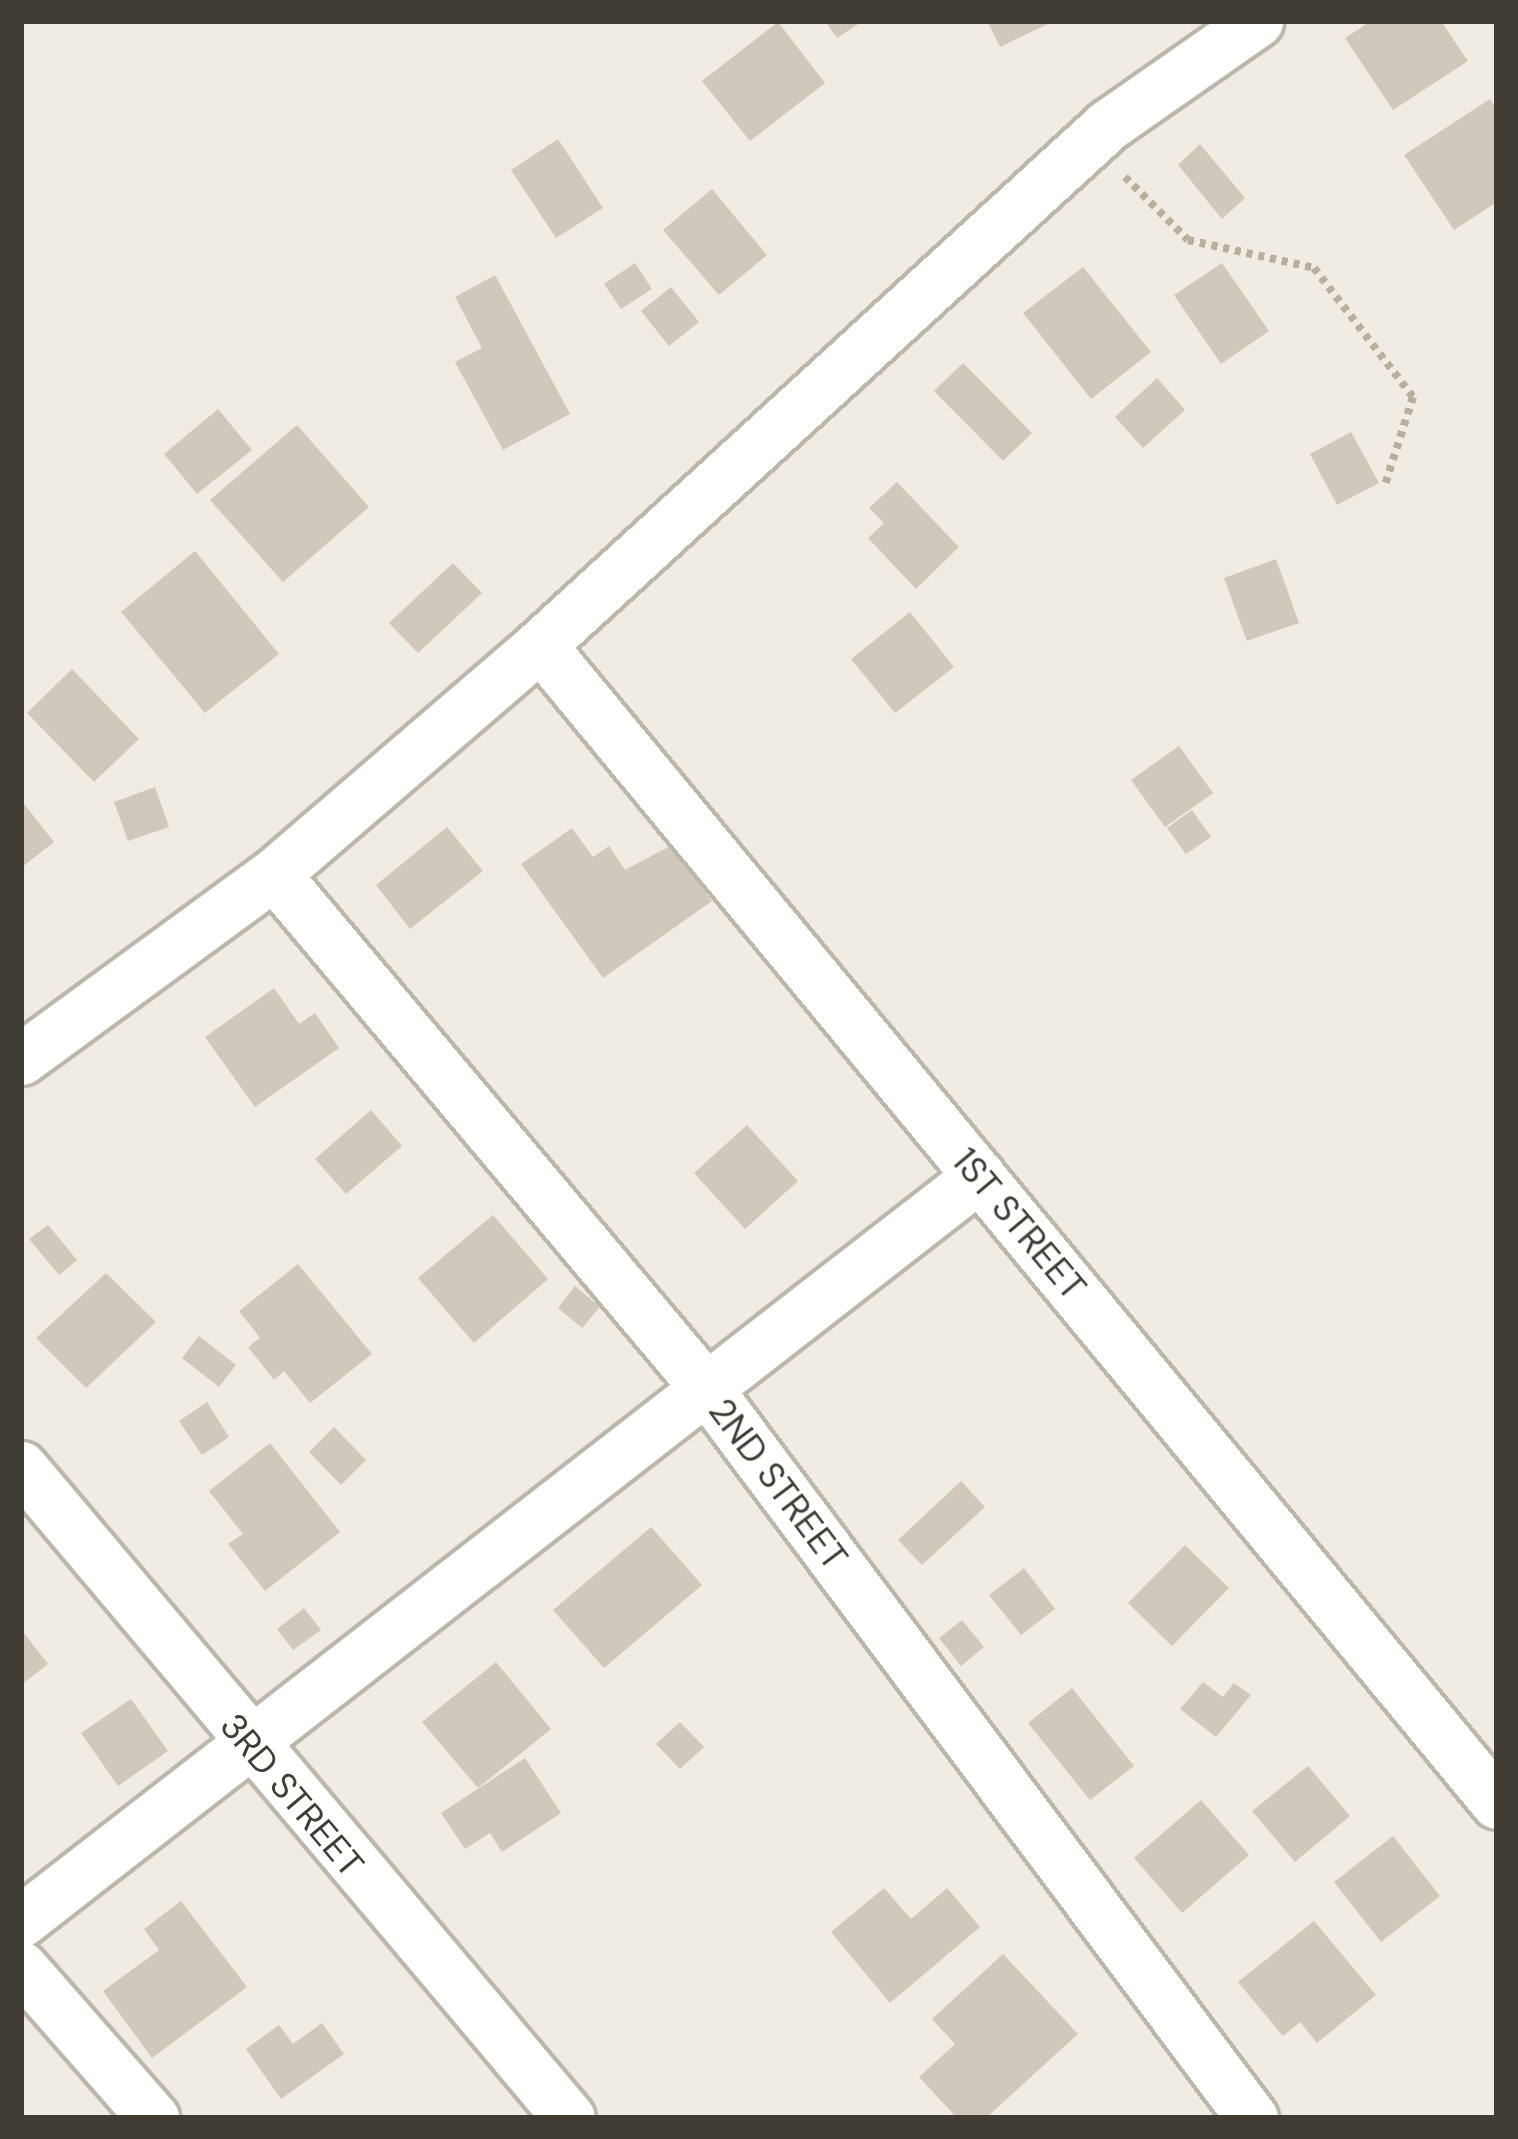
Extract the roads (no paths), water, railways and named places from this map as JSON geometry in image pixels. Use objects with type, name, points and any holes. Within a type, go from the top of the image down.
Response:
[{"type":"street","points":[[21,1059],[274,874],[540,645],[1090,142],[1256,21]]},
{"type":"street","name":"1ST STREET","points":[[540,645],[1497,1803]]},
{"type":"street","name":"2ND STREET","points":[[274,874],[706,1388],[1252,2118]]},
{"type":"street","points":[[21,1921],[979,1176]]},
{"type":"street","name":"3RD STREET","points":[[21,1467],[248,1746],[569,2118]]},
{"type":"street","points":[[21,1967],[152,2118]]}]
